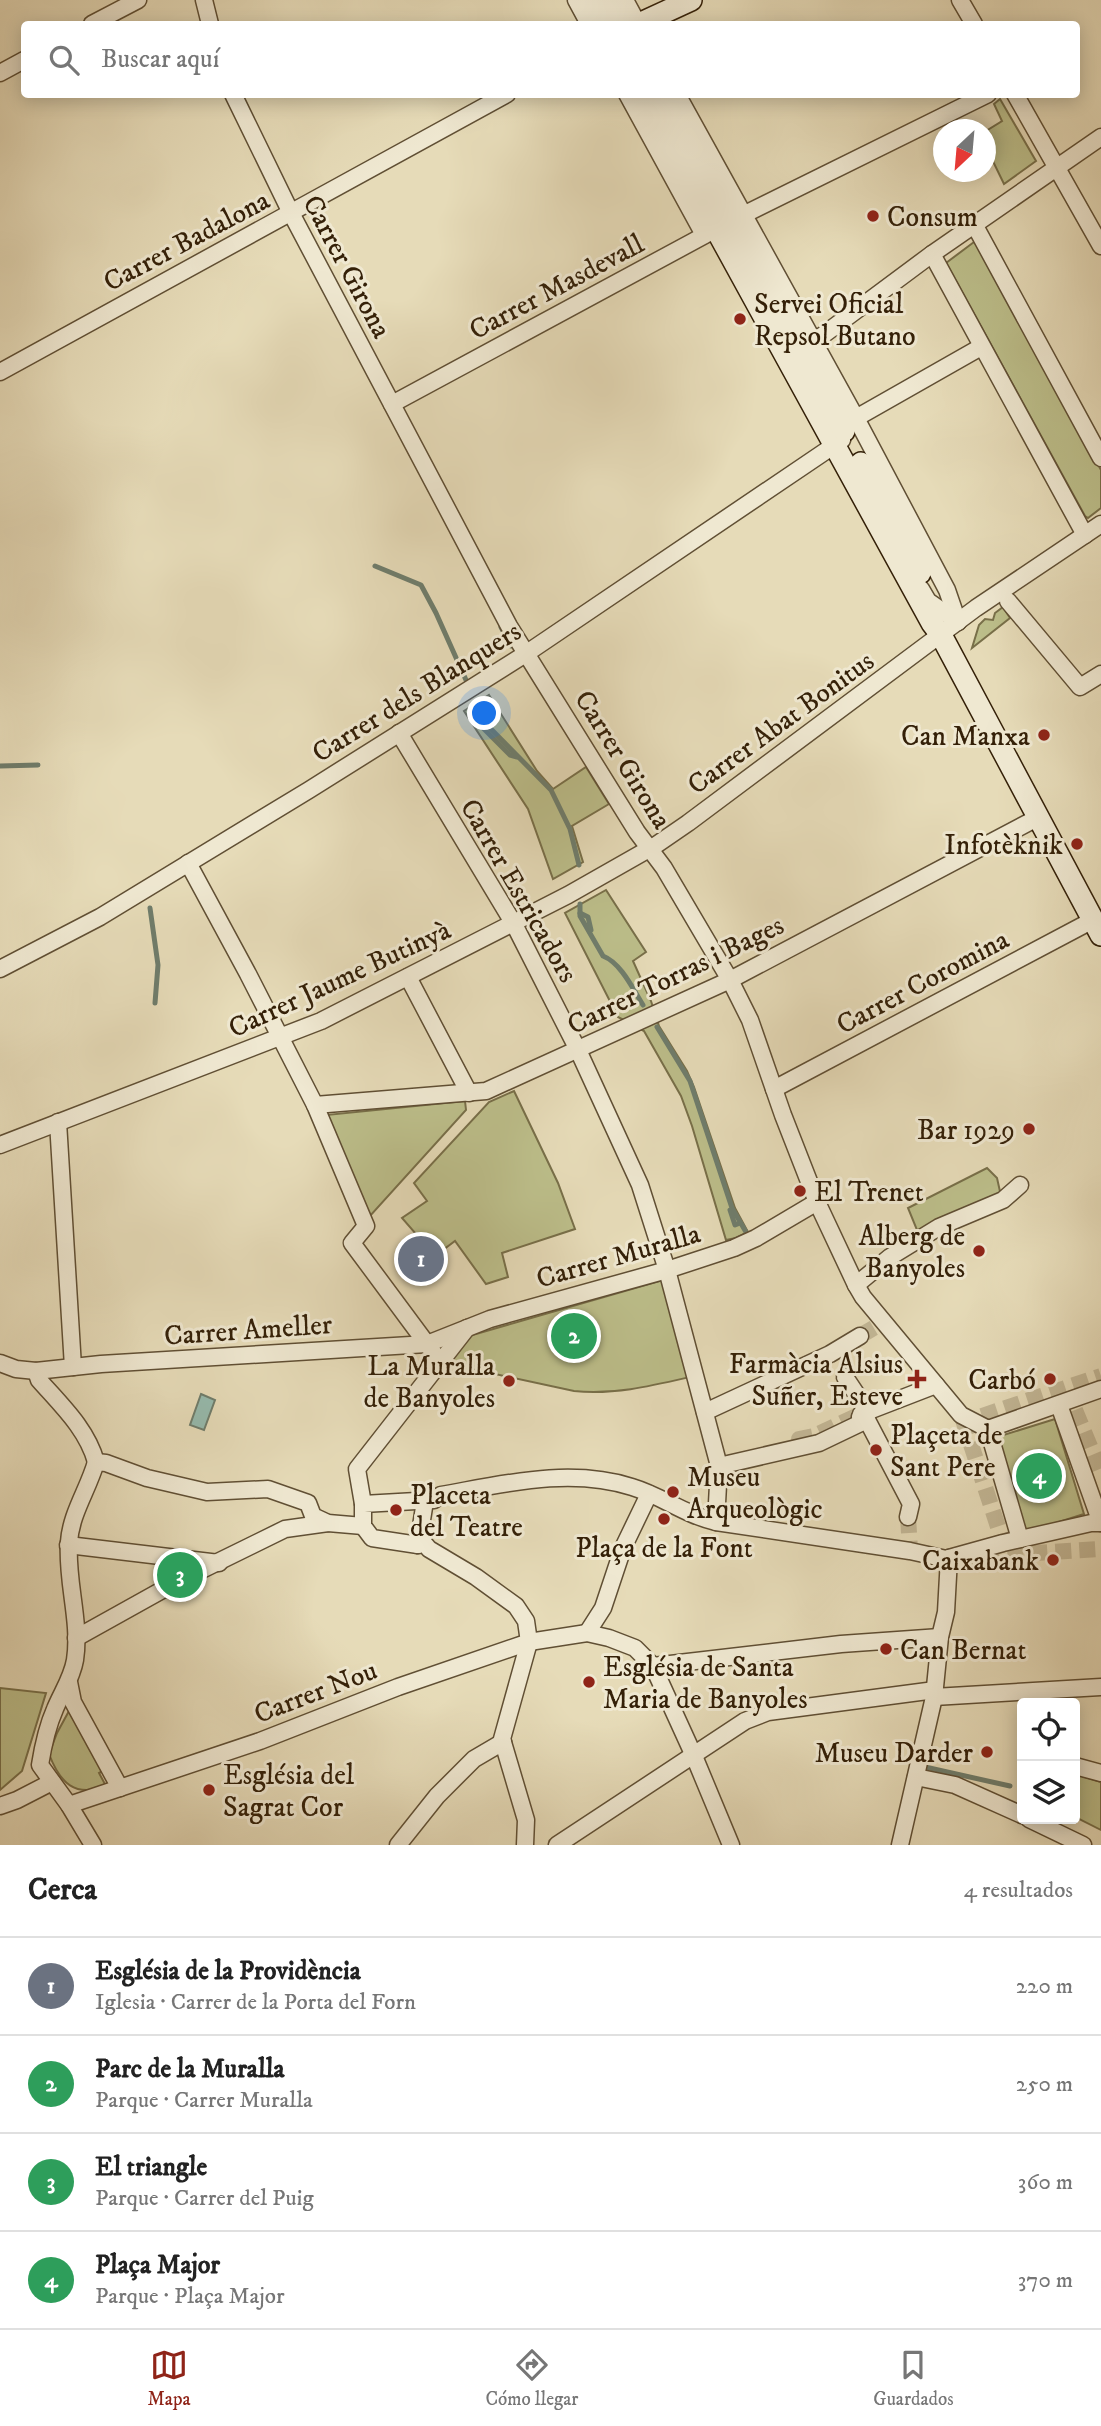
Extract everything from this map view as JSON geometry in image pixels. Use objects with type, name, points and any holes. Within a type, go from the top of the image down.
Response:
[{"type":"main road","points":[[590,0],[601,21]]},
{"type":"main road","points":[[611,0],[622,21]]},
{"type":"main road","points":[[645,21],[691,0]]},
{"type":"main road","points":[[645,98],[724,225],[807,347],[846,433],[866,504],[932,623],[949,629]]},
{"type":"main road","points":[[664,98],[724,225],[760,311],[846,433],[942,599],[949,629],[1037,818],[1097,928]]},
{"type":"street","points":[[98,21],[138,0]]},
{"type":"street","points":[[204,0],[209,21]]},
{"type":"street","points":[[576,0],[587,21]]},
{"type":"street","points":[[625,0],[636,21]]},
{"type":"street","points":[[961,0],[973,21]]},
{"type":"street","points":[[0,73],[21,62]]},
{"type":"street","name":"Carrer Girona","points":[[235,98],[291,213],[509,626],[664,868],[730,980],[750,1020],[817,1202],[856,1285],[883,1323],[936,1385],[973,1421]]},
{"type":"street","name":"Carrer Badalona","points":[[0,372],[500,98]]},
{"type":"street","points":[[630,98],[724,225]]},
{"type":"street","points":[[678,98],[724,225]]},
{"type":"street","name":"Carrer Masdevall","points":[[392,404],[724,225],[980,98]]},
{"type":"street","points":[[1016,98],[1101,246]]},
{"type":"street","points":[[760,311],[771,316],[788,345],[807,347],[932,254],[1101,137]]},
{"type":"street","points":[[975,224],[1101,458]]},
{"type":"street","points":[[932,254],[1086,535]]},
{"type":"street","name":"Carrer dels Blanquers","points":[[0,969],[100,916],[527,653],[846,433],[981,347]]},
{"type":"street","points":[[866,504],[883,520],[928,601],[942,599]]},
{"type":"street","name":"Carrer Abat Bonitus","points":[[649,848],[688,823],[976,608],[1101,524]]},
{"type":"street","points":[[1008,601],[1080,687],[1101,674]]},
{"type":"street","name":"Carrer Estricadors","points":[[399,733],[514,924],[578,1050],[640,1185],[667,1270],[719,1466],[716,1522]]},
{"type":"street","name":"Carrer Torras i Bages","points":[[315,1105],[486,1091],[730,980],[1037,818]]},
{"type":"street","name":"Carrer Jaume Butinyà","points":[[0,1145],[321,1021],[514,924],[649,848]]},
{"type":"street","points":[[188,863],[315,1105],[366,1226],[352,1243],[441,1363]]},
{"type":"street","name":"Carrer Coromina","points":[[774,1089],[1097,928]]},
{"type":"street","points":[[408,977],[469,1093]]},
{"type":"street","points":[[58,1122],[73,1367]]},
{"type":"street","points":[[856,1285],[890,1258],[939,1227],[1003,1200],[1020,1185]]},
{"type":"street","name":"Carrer Muralla","points":[[427,1344],[490,1319],[667,1270],[756,1238],[817,1202]]},
{"type":"street","points":[[467,1328],[357,1469],[363,1504],[363,1526],[372,1538],[423,1547],[476,1577],[516,1606],[526,1621],[529,1642],[502,1739],[526,1820],[525,1845]]},
{"type":"street","points":[[705,1412],[830,1354],[860,1336]]},
{"type":"street","name":"Carrer Ameller","points":[[0,1363],[16,1369],[36,1371],[427,1344]]},
{"type":"street","points":[[830,1354],[911,1504],[908,1517]]},
{"type":"street","points":[[36,1371],[39,1380],[78,1425],[92,1447],[96,1462],[73,1515],[68,1545],[76,1638],[75,1659],[69,1682],[46,1731],[40,1765],[93,1845]]},
{"type":"street","points":[[719,1466],[801,1444],[819,1443],[864,1415],[936,1385]]},
{"type":"street","points":[[1020,1539],[973,1421],[1069,1402],[1101,1389]]},
{"type":"street","points":[[363,1504],[425,1502],[441,1495],[516,1480],[598,1478],[631,1486],[694,1517],[910,1550],[955,1560],[1020,1539],[1101,1523],[1069,1402]]},
{"type":"street","points":[[96,1462],[147,1478],[207,1492],[268,1489],[308,1503],[313,1516],[328,1523]]},
{"type":"street","points":[[649,1494],[631,1530],[603,1608],[587,1633],[635,1648],[653,1666],[731,1845]]},
{"type":"street","points":[[423,1547],[425,1502]]},
{"type":"street","points":[[76,1638],[168,1587],[285,1529],[328,1523],[363,1526]]},
{"type":"street","points":[[68,1545],[219,1563]]},
{"type":"street","points":[[168,1587],[169,1556]]},
{"type":"street","points":[[900,1845],[934,1693],[940,1637],[955,1560]]},
{"type":"street","name":"Carrer Nou","points":[[69,1805],[260,1741],[398,1687],[529,1642],[587,1633]]},
{"type":"street","points":[[653,1666],[841,1644],[940,1637]]},
{"type":"street","points":[[69,1682],[73,1702],[120,1788]]},
{"type":"street","points":[[557,1845],[745,1721],[768,1712],[934,1693],[1101,1687]]},
{"type":"street","points":[[398,1845],[437,1796],[474,1759],[503,1742]]},
{"type":"street","points":[[1080,1767],[1101,1773]]},
{"type":"street","points":[[916,1777],[955,1784],[1017,1811]]},
{"type":"street","points":[[0,1806],[52,1782]]},
{"type":"street","points":[[1042,1824],[1083,1845]]},
{"type":"green space","points":[[1000,99],[1036,161],[1004,184],[996,168],[996,125],[1002,121],[994,104]]},
{"type":"green space","points":[[974,242],[1101,470],[1101,508],[1088,518],[946,263]]},
{"type":"green space","points":[[1003,607],[1010,618],[972,648],[979,625],[985,619],[993,620],[995,613]]},
{"type":"green space","points":[[489,695],[537,771],[553,789],[586,767],[609,804],[572,826],[583,862],[553,879],[528,809],[464,711]]},
{"type":"green space","points":[[606,890],[646,952],[633,961],[659,1026],[694,1087],[735,1208],[748,1232],[736,1238],[726,1240],[681,1096],[644,1031],[618,1017],[565,913]]},
{"type":"green space","points":[[514,1091],[558,1183],[575,1229],[502,1253],[508,1277],[486,1284],[455,1241],[435,1256],[402,1218],[427,1201],[414,1183],[489,1102]]},
{"type":"green space","points":[[465,1101],[466,1110],[370,1216],[326,1115]]},
{"type":"green space","points":[[987,1168],[997,1178],[1001,1196],[919,1235],[908,1208]]},
{"type":"green space","points":[[663,1280],[690,1377],[632,1389],[589,1392],[449,1364],[469,1336]]},
{"type":"green space","points":[[1055,1419],[1084,1514],[1024,1533],[994,1438]]},
{"type":"green space","points":[[0,1688],[46,1693],[22,1771],[0,1790]]},
{"type":"green space","points":[[76,1698],[114,1765],[99,1773],[106,1786],[77,1789],[58,1773],[49,1754]]},
{"type":"green space","points":[[1080,1776],[1101,1782],[1101,1830],[1080,1820]]},
{"type":"water","points":[[201,1394],[215,1400],[204,1430],[190,1425]]},
{"type":"waterway","points":[[375,566],[421,585],[466,680]]},
{"type":"waterway","points":[[501,627],[511,646]]},
{"type":"waterway","points":[[480,714],[486,724],[551,790],[570,829],[579,865]]},
{"type":"waterway","points":[[482,717],[478,720],[481,726],[510,755],[517,757]]},
{"type":"waterway","points":[[0,766],[38,765]]},
{"type":"waterway","points":[[580,904],[580,916],[603,956],[621,970],[643,1005]]},
{"type":"waterway","points":[[150,908],[158,965],[155,1003]]},
{"type":"waterway","points":[[580,913],[588,917],[591,930]]},
{"type":"waterway","points":[[657,1027],[690,1081],[732,1208],[746,1232]]},
{"type":"waterway","points":[[730,1210],[735,1225],[740,1223]]},
{"type":"waterway","points":[[925,1767],[1010,1786]]},
{"type":"tunnel","points":[[860,1336],[882,1323]]},
{"type":"tunnel","points":[[982,1416],[1101,1376]]},
{"type":"tunnel","points":[[1075,1410],[1101,1473]]},
{"type":"tunnel","points":[[800,1441],[799,1439],[814,1436],[861,1414]]},
{"type":"tunnel","points":[[963,1420],[1002,1539]]},
{"type":"tunnel","points":[[908,1517],[910,1549]]},
{"type":"tunnel","points":[[960,1562],[1003,1555],[1101,1549]]},
{"type":"place","name":"Consum","points":[[873,216]]},
{"type":"place","name":"Servei Oficial Repsol Butano","points":[[740,319]]},
{"type":"place","name":"Can Manxa","points":[[1044,735]]},
{"type":"place","name":"Infotèknik","points":[[1077,844]]},
{"type":"place","name":"Bar 1929","points":[[1029,1129]]},
{"type":"place","name":"El Trenet","points":[[800,1191]]},
{"type":"place","name":"Alberg de Banyoles","points":[[979,1251]]},
{"type":"place","name":"Església de la Providència","points":[[421,1259]]},
{"type":"place","name":"Parc de la Muralla","points":[[574,1336]]},
{"type":"place","name":"Farmàcia Alsius Suñer, Esteve","points":[[917,1379]]},
{"type":"place","name":"Carbó","points":[[1050,1379]]},
{"type":"place","name":"La Muralla de Banyoles","points":[[509,1381]]},
{"type":"place","name":"Plaçeta de Sant Pere","points":[[876,1450]]},
{"type":"place","name":"Plaça Major","points":[[1039,1476]]},
{"type":"place","name":"Museu Arqueològic","points":[[673,1492]]},
{"type":"place","name":"Placeta del Teatre","points":[[396,1510]]},
{"type":"place","name":"Plaça de la Font","points":[[664,1519]]},
{"type":"place","name":"Caixabank","points":[[1053,1560]]},
{"type":"place","name":"El triangle","points":[[180,1575]]},
{"type":"place","name":"Can Bernat","points":[[886,1649]]},
{"type":"place","name":"Església de Santa Maria de Banyoles","points":[[589,1682]]},
{"type":"place","name":"Museu Darder","points":[[987,1752]]},
{"type":"place","name":"Església del Sagrat Cor","points":[[209,1790]]}]
